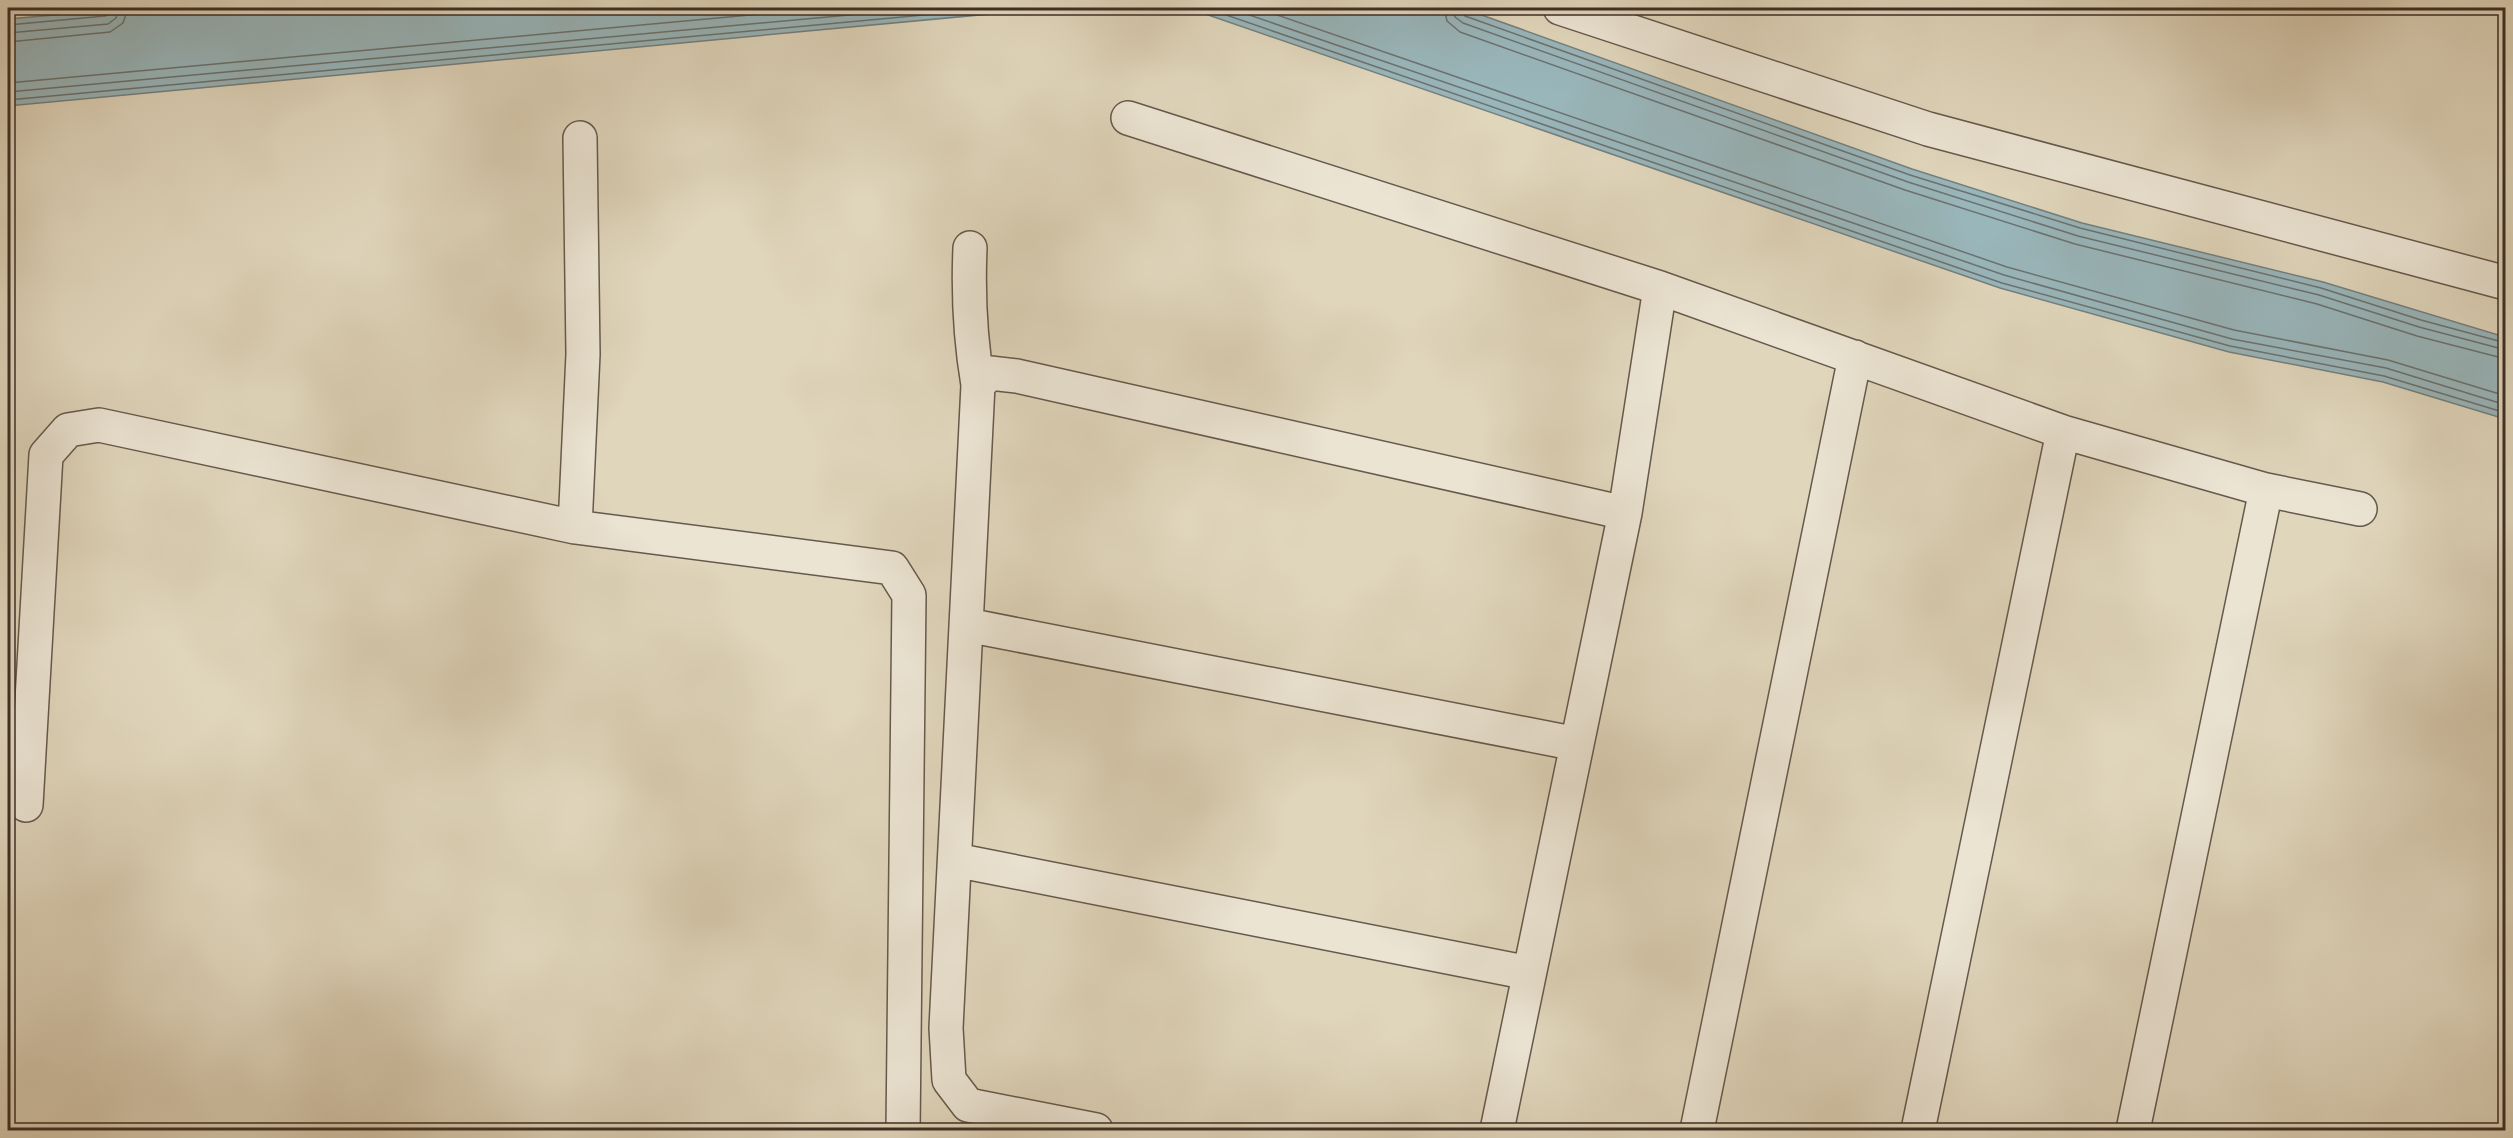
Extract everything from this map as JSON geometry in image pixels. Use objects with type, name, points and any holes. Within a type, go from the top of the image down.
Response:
[{"type":"street","points":[[1560,8],[1928,129],[2505,283]]},
{"type":"street","points":[[1128,118],[1660,288],[2063,432],[2266,490],[2360,509]]},
{"type":"street","points":[[575,527],[583,354],[580,138]]},
{"type":"street","points":[[970,248],[968,300],[971,342],[978,385],[946,1028],[949,1080],[968,1105],[1096,1131]]},
{"type":"street","points":[[1497,1131],[1624,513],[1660,288]]},
{"type":"street","points":[[1697,1131],[1855,357]]},
{"type":"street","points":[[978,385],[990,373],[1017,376],[1624,513]]},
{"type":"street","points":[[26,806],[46,455],[68,430],[99,424],[575,527],[892,568],[909,595],[903,1131]]},
{"type":"street","points":[[1918,1131],[2063,432]]},
{"type":"street","points":[[2133,1131],[2266,490]]},
{"type":"street","points":[[967,625],[1577,744]]},
{"type":"street","points":[[955,860],[1529,973]]},
{"type":"water","points":[[137,8],[1054,8],[8,106],[8,19]]},
{"type":"water","points":[[1188,8],[1458,8],[1476,13],[1912,169],[2082,223],[2323,282],[2505,337],[2505,419],[2383,382],[2229,352],[2000,288]]}]
